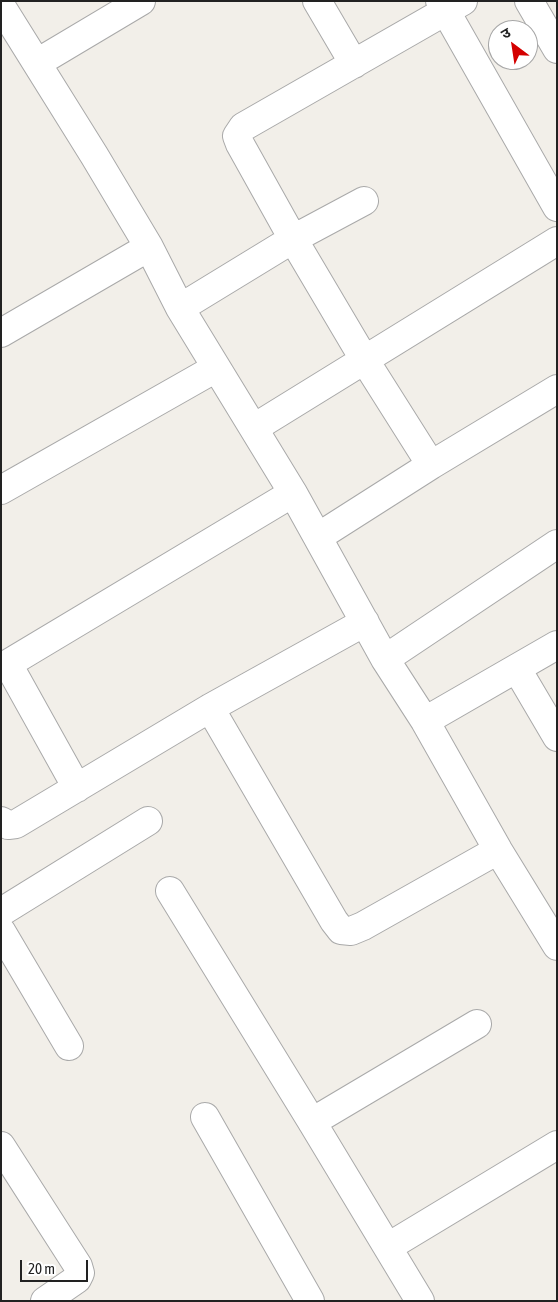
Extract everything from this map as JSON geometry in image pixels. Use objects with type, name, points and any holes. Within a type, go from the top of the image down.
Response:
[{"type":"street","points":[[37,63],[140,1]]},
{"type":"street","points":[[318,1],[354,64]]},
{"type":"street","points":[[529,1],[557,49]]},
{"type":"street","points":[[431,465],[364,359],[293,239],[237,136],[243,128],[354,64],[449,4],[557,207]]},
{"type":"street","points":[[1,6],[8,33],[37,63],[94,155],[149,247],[180,308],[318,537],[384,659],[424,722],[498,850],[550,917],[557,946]]},
{"type":"street","points":[[180,308],[293,239],[364,201]]},
{"type":"street","points":[[254,428],[557,241]]},
{"type":"street","points":[[1,333],[149,247]]},
{"type":"street","points":[[1,490],[216,368]]},
{"type":"street","points":[[318,537],[431,465],[557,389]]},
{"type":"street","points":[[77,788],[5,666],[293,494]]},
{"type":"street","points":[[384,659],[557,544]]},
{"type":"street","points":[[1,821],[8,825],[16,824],[210,708],[365,622]]},
{"type":"street","points":[[424,722],[557,645]]},
{"type":"street","points":[[517,669],[557,737]]},
{"type":"street","points":[[210,708],[341,930],[351,931],[363,926],[498,850]]},
{"type":"street","points":[[1,912],[148,821]]},
{"type":"street","points":[[170,890],[420,1301]]},
{"type":"street","points":[[1,931],[69,1046]]},
{"type":"street","points":[[312,1122],[477,1024]]},
{"type":"street","points":[[205,1117],[310,1301]]},
{"type":"street","points":[[388,1247],[557,1145]]},
{"type":"street","points":[[1,1146],[78,1266],[80,1273],[77,1280],[45,1301]]}]
